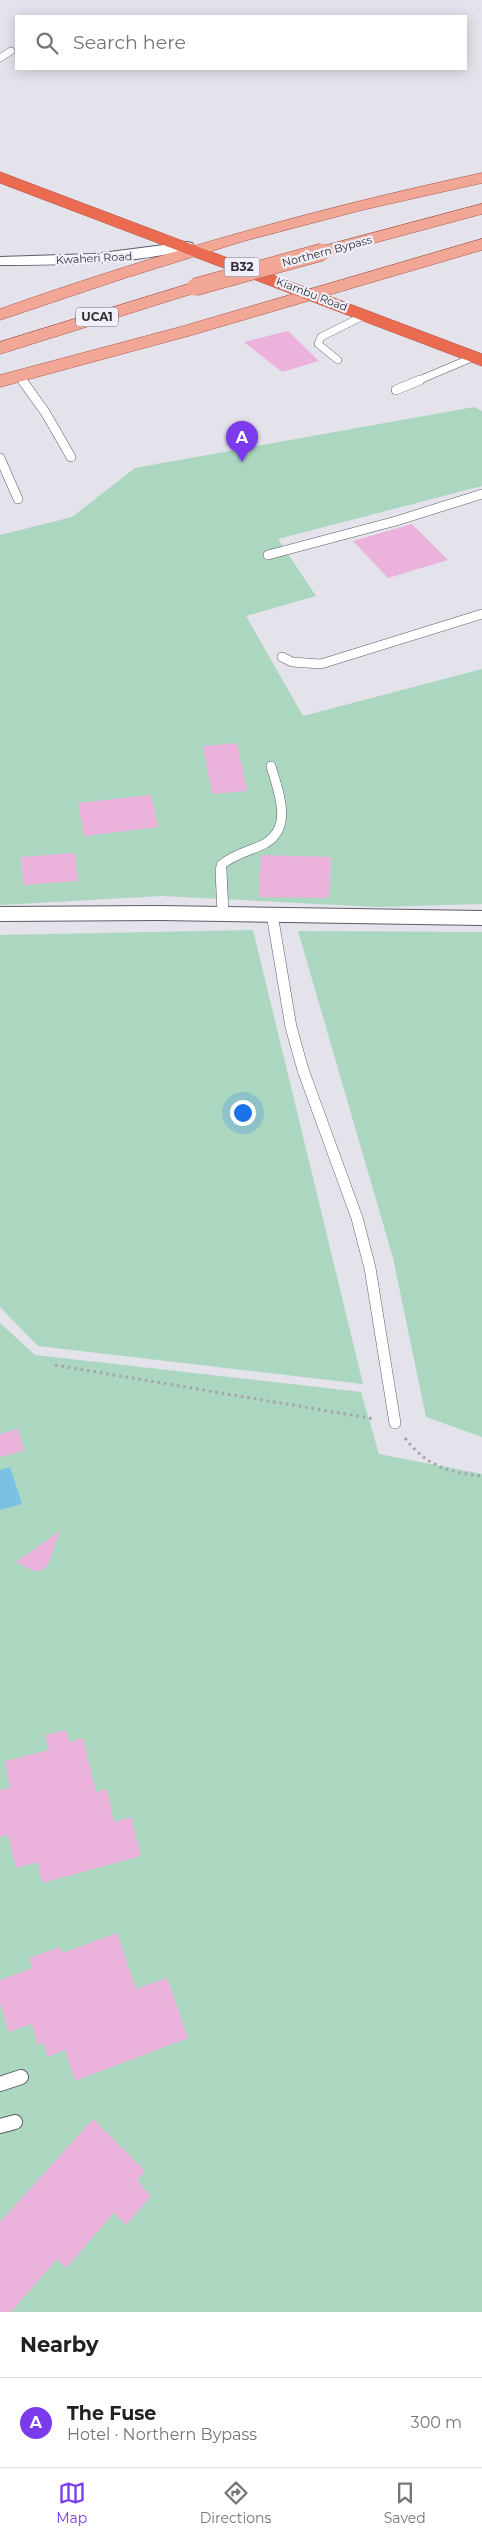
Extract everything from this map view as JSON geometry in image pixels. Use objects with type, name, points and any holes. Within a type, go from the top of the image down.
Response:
[{"type":"highway","name":"Kiambu Road","points":[[0,177],[478,358]]},
{"type":"main road","points":[[0,315],[191,248],[360,204],[482,178]]},
{"type":"main road","name":"Northern Bypass","points":[[0,348],[195,287],[482,209]]},
{"type":"main road","points":[[0,381],[186,331],[482,244]]},
{"type":"street","name":"Kwaheri Road","points":[[0,261],[86,261],[191,248]]},
{"type":"street","points":[[0,914],[272,914],[482,918]]},
{"type":"lane","points":[[0,58],[11,51]]},
{"type":"lane","points":[[338,360],[318,344],[321,337],[365,315]]},
{"type":"lane","points":[[396,390],[478,358]]},
{"type":"lane","points":[[19,376],[45,412],[71,456]]},
{"type":"lane","points":[[0,458],[18,499]]},
{"type":"lane","points":[[268,555],[396,521],[482,494]]},
{"type":"lane","points":[[282,657],[292,662],[321,664],[482,614]]},
{"type":"lane","points":[[223,914],[221,865],[229,857],[271,842],[278,832],[283,817],[271,766]]},
{"type":"lane","points":[[272,914],[291,1027],[303,1070],[357,1218],[370,1268],[395,1423]]},
{"type":"lane","points":[[0,2084],[20,2077]]},
{"type":"path","points":[[55,1365],[395,1423],[410,1446],[426,1462],[452,1473],[482,1476]]},
{"type":"green space","points":[[474,407],[482,411],[482,486],[278,539],[316,596],[246,616],[303,716],[482,669],[482,904],[377,907],[161,896],[0,905],[0,535],[72,517],[135,468]]},
{"type":"green space","points":[[253,930],[363,1384],[38,1346],[0,1307],[0,935]]},
{"type":"green space","points":[[298,931],[482,932],[482,1437],[426,1417],[393,1258]]},
{"type":"green space","points":[[0,1323],[35,1355],[361,1392],[379,1454],[482,1474],[482,2312],[0,2312]]},
{"type":"water","points":[[10,1467],[22,1504],[0,1510],[0,1470]]},
{"type":"building","points":[[288,331],[319,361],[282,372],[244,342]]},
{"type":"building","points":[[412,524],[448,560],[388,578],[353,541]]},
{"type":"building","points":[[237,743],[247,791],[212,794],[203,746]]},
{"type":"building","points":[[151,795],[158,827],[84,836],[78,803]]},
{"type":"building","points":[[75,853],[78,881],[23,885],[21,857]]},
{"type":"building","points":[[261,855],[331,857],[329,898],[259,897]]},
{"type":"building","points":[[18,1429],[24,1451],[0,1457],[0,1434]]},
{"type":"building","points":[[60,1531],[48,1565],[42,1570],[34,1571],[16,1562]]},
{"type":"building","points":[[66,1730],[69,1742],[83,1738],[96,1792],[107,1789],[114,1822],[131,1817],[141,1856],[42,1883],[38,1862],[16,1868],[8,1835],[0,1837],[0,1790],[10,1788],[5,1761],[49,1750],[45,1735]]},
{"type":"building","points":[[117,1933],[136,1989],[167,1978],[188,2038],[75,2081],[65,2050],[47,2057],[44,2043],[38,2046],[32,2024],[9,2032],[0,2003],[0,1980],[32,1968],[29,1958],[60,1947],[62,1953]]},
{"type":"building","points":[[93,2119],[145,2171],[137,2181],[151,2196],[126,2225],[114,2213],[66,2268],[57,2259],[11,2312],[0,2312],[0,2222]]},
{"type":"place","name":"The Fuse","points":[[242,462]]}]
